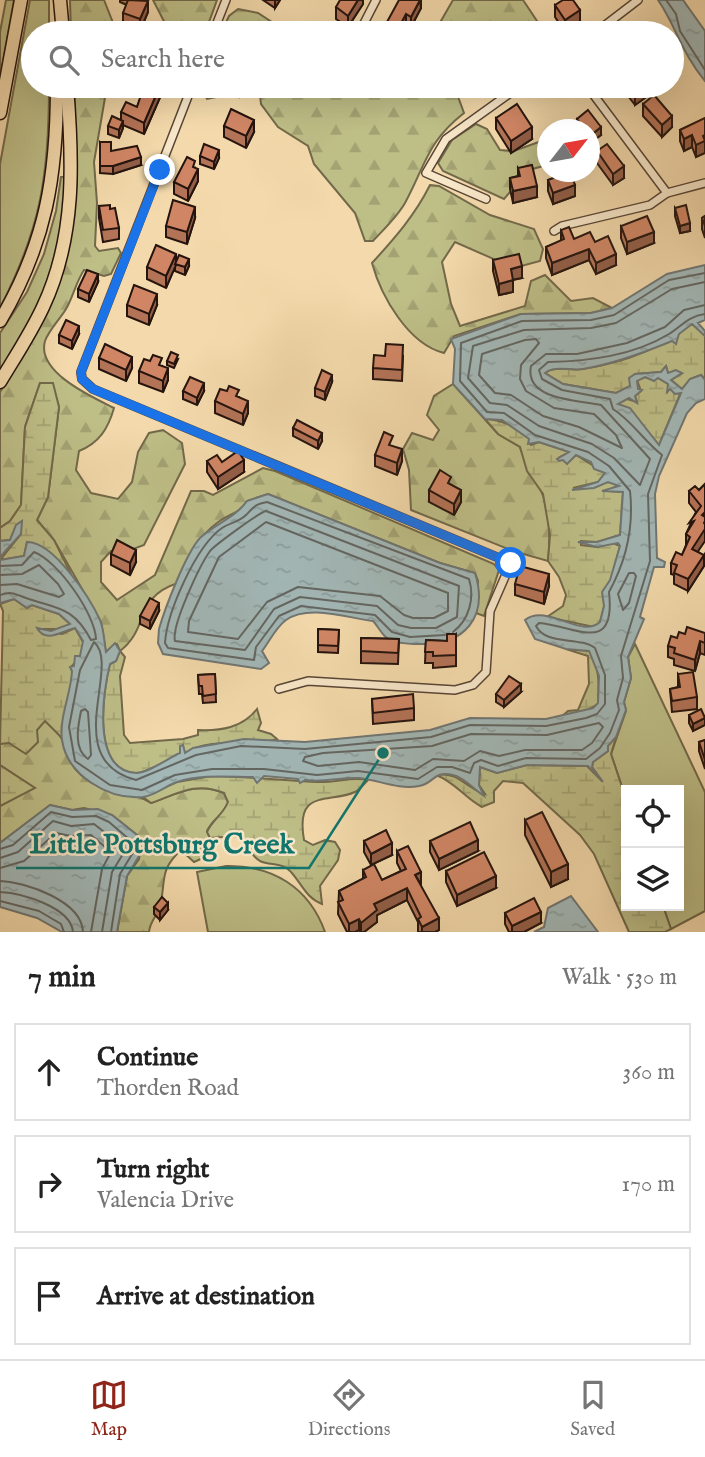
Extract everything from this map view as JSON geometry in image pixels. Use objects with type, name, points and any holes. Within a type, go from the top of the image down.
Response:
[{"type":"highway","points":[[0,113],[21,0]]},
{"type":"highway","points":[[58,21],[59,0]]},
{"type":"highway","points":[[59,0],[62,21]]},
{"type":"highway","points":[[0,321],[34,256],[49,205],[57,139],[57,98]]},
{"type":"highway","points":[[0,382],[44,307],[66,233],[72,177],[68,98]]},
{"type":"street","points":[[218,21],[226,0]]},
{"type":"street","points":[[365,21],[376,0]]},
{"type":"street","points":[[610,21],[638,0]]},
{"type":"street","points":[[187,98],[81,372],[82,379],[93,389],[511,563],[490,611],[486,672],[473,685],[455,690],[308,681],[278,689]]},
{"type":"street","points":[[486,199],[426,173],[446,139],[503,98]]},
{"type":"street","points":[[596,98],[667,193]]},
{"type":"street","points":[[554,231],[562,226],[650,205],[667,193],[705,183]]},
{"type":"green space","points":[[6,0],[14,0],[0,77],[0,32]]},
{"type":"green space","points":[[30,0],[49,0],[49,21],[26,21]]},
{"type":"green space","points":[[70,0],[104,0],[112,21],[71,21]]},
{"type":"green space","points":[[153,0],[217,0],[209,21],[164,21]]},
{"type":"green space","points":[[453,0],[523,0],[537,21],[441,21]]},
{"type":"green space","points":[[238,9],[258,13],[270,21],[227,21]]},
{"type":"green space","points":[[21,49],[21,98],[49,98],[47,147],[34,226],[0,308],[0,164]]},
{"type":"green space","points":[[74,98],[105,98],[94,162],[97,203],[95,246],[99,251],[118,248],[121,253],[111,274],[104,276],[84,270],[66,309],[45,341],[44,352],[57,373],[68,382],[114,408],[102,434],[79,451],[76,470],[91,493],[118,499],[132,482],[138,452],[149,433],[163,430],[182,443],[185,464],[144,545],[128,551],[111,551],[101,562],[101,582],[117,600],[155,575],[191,491],[204,491],[213,495],[263,468],[494,564],[499,570],[484,616],[476,613],[478,581],[475,573],[440,563],[268,494],[247,501],[203,535],[178,583],[155,596],[148,605],[136,633],[120,651],[117,644],[106,652],[101,622],[54,540],[37,520],[48,497],[59,407],[52,383],[40,383],[25,427],[21,505],[10,521],[0,528],[0,392],[30,342],[65,262],[71,237],[77,182]]},
{"type":"green space","points":[[260,98],[458,98],[464,113],[442,134],[428,154],[398,213],[373,241],[365,241],[355,213],[314,164],[308,146],[278,127],[261,104]]},
{"type":"green space","points":[[476,124],[487,129],[500,150],[514,151],[537,143],[537,168],[529,170],[504,199],[443,171],[438,163],[452,140]]},
{"type":"green space","points":[[61,177],[65,177],[65,219],[47,290],[0,374],[0,333],[27,292],[44,254],[56,211]]},
{"type":"green space","points":[[430,185],[439,186],[490,215],[534,229],[543,249],[540,261],[514,268],[455,242],[442,262],[451,304],[460,326],[525,306],[531,281],[545,275],[571,301],[593,298],[612,308],[591,313],[521,314],[454,336],[444,353],[419,340],[389,304],[372,263],[404,226]]},
{"type":"green space","points":[[692,323],[705,336],[705,380],[701,375],[690,379],[682,389],[671,380],[681,374],[668,373],[666,366],[661,372],[635,374],[631,386],[616,393],[563,384],[545,373],[553,369],[577,369],[626,359],[667,341]]},
{"type":"green space","points":[[645,377],[658,378],[668,384],[668,391],[670,388],[681,392],[659,445],[630,412],[618,404],[624,398],[637,402],[635,396],[641,391],[637,380]]},
{"type":"green space","points":[[40,383],[53,383],[59,407],[48,497],[37,520],[54,540],[71,574],[49,552],[27,542],[24,556],[0,560],[21,534],[16,527],[10,540],[0,541],[0,528],[10,521],[21,505],[25,427]]},
{"type":"green space","points":[[453,384],[498,434],[520,447],[547,509],[548,561],[513,551],[411,510],[409,470],[403,449],[412,433],[433,440],[439,430],[427,415],[434,396]]},
{"type":"green space","points":[[485,419],[514,428],[530,439],[531,445],[539,442],[570,452],[560,457],[567,463],[576,455],[605,473],[598,482],[573,488],[608,482],[620,484],[608,491],[623,492],[620,535],[597,542],[581,541],[581,545],[597,547],[613,543],[620,546],[600,622],[594,627],[547,617],[563,606],[566,595],[559,577],[548,561],[550,535],[543,494],[527,471],[520,447],[498,434]]},
{"type":"green space","points":[[14,599],[27,608],[32,605],[59,614],[70,624],[61,629],[37,629],[62,634],[75,628],[84,644],[80,657],[71,667],[71,692],[62,738],[45,721],[37,730],[38,742],[26,754],[9,743],[0,744],[3,611],[0,604]]},
{"type":"green space","points":[[635,644],[705,792],[705,911],[671,929],[665,911],[684,911],[684,785],[621,785],[611,754],[626,711],[624,702],[631,678],[628,657]]},
{"type":"green space","points":[[566,649],[589,651],[593,657],[598,676],[598,704],[584,712],[561,717],[568,711],[578,710],[589,684],[588,656]]},
{"type":"green space","points":[[120,651],[125,657],[120,676],[124,735],[130,743],[183,739],[198,735],[198,730],[230,727],[245,720],[257,709],[261,723],[258,730],[277,739],[255,743],[219,743],[185,753],[183,746],[181,753],[147,771],[136,773],[122,769],[112,759],[106,745],[103,710],[110,664],[116,661]]},
{"type":"green space","points":[[45,720],[60,736],[76,770],[100,787],[151,803],[195,789],[204,788],[224,793],[228,802],[207,831],[210,838],[203,858],[194,862],[181,850],[169,864],[164,876],[160,907],[149,932],[117,932],[127,876],[139,859],[142,839],[112,815],[84,808],[72,810],[50,805],[0,843],[0,806],[34,788],[0,765],[0,744],[37,730]]},
{"type":"green space","points":[[616,737],[611,754],[621,785],[621,911],[665,911],[671,929],[665,932],[629,932],[594,854],[580,835],[523,783],[503,781],[494,791],[494,802],[482,807],[436,775],[451,775],[485,794],[479,785],[480,767],[497,773],[527,765],[587,766],[602,781],[592,767],[593,762],[608,751],[607,746]]},
{"type":"green space","points":[[0,765],[35,788],[0,806]]},
{"type":"green space","points":[[212,776],[318,782],[368,780],[357,791],[316,801],[304,812],[304,840],[313,845],[325,840],[335,842],[340,850],[338,860],[320,886],[322,904],[308,894],[288,869],[257,859],[238,836],[210,838],[207,832],[228,802],[224,793],[204,788],[195,789],[151,803],[143,797],[177,782]]},
{"type":"green space","points":[[226,866],[259,870],[287,882],[309,903],[325,932],[208,932],[197,872]]},
{"type":"water","points":[[658,0],[683,0],[705,31],[705,81],[684,49],[684,21],[670,20]]},
{"type":"water","points":[[705,265],[705,320],[698,323],[705,331],[705,336],[692,324],[679,334],[676,344],[672,341],[595,367],[553,369],[545,373],[563,384],[616,393],[630,386],[629,378],[635,374],[661,372],[666,366],[668,373],[676,370],[682,373],[671,380],[682,389],[690,379],[701,375],[705,380],[705,399],[696,403],[687,413],[659,476],[655,494],[657,558],[665,562],[664,567],[654,567],[640,617],[644,619],[628,657],[631,678],[624,702],[626,710],[608,751],[593,762],[592,767],[603,782],[588,766],[527,765],[497,773],[480,767],[479,785],[484,796],[461,778],[441,774],[424,785],[411,787],[359,778],[305,780],[300,783],[298,779],[264,776],[257,783],[253,777],[205,777],[177,782],[148,796],[130,797],[103,790],[91,783],[72,764],[65,753],[62,723],[71,680],[70,667],[74,666],[75,656],[80,656],[83,641],[75,628],[50,636],[41,633],[37,628],[51,631],[70,624],[59,614],[32,605],[27,608],[14,599],[0,603],[0,560],[24,556],[27,542],[37,544],[48,551],[70,572],[100,620],[106,652],[115,643],[120,651],[116,661],[110,664],[103,710],[106,745],[112,759],[122,769],[136,773],[147,771],[180,753],[180,746],[183,745],[185,753],[193,748],[244,739],[305,742],[430,730],[470,718],[546,719],[593,708],[598,703],[599,676],[589,651],[566,649],[535,639],[525,620],[543,616],[583,626],[600,622],[604,606],[602,592],[610,580],[620,546],[618,543],[597,547],[578,542],[597,542],[620,535],[623,492],[602,491],[619,486],[608,482],[594,488],[572,490],[598,482],[605,473],[594,469],[591,462],[576,455],[567,464],[563,460],[559,461],[557,459],[569,452],[539,442],[528,444],[529,439],[502,420],[485,419],[453,384],[455,349],[451,339],[521,314],[591,313],[612,308],[667,274]],"holes":[[[645,377],[654,381],[658,378],[668,384],[667,392],[670,389],[675,394],[681,393],[659,445],[630,408],[618,404],[629,398],[637,403],[635,396],[642,390],[638,389],[637,381]]]},
{"type":"water","points":[[268,494],[440,563],[475,573],[478,603],[469,626],[449,640],[407,644],[387,638],[373,621],[328,613],[305,613],[295,615],[282,623],[262,651],[269,663],[261,669],[163,654],[158,643],[159,629],[194,545],[247,501]]},
{"type":"water","points":[[22,521],[21,534],[0,557],[0,541],[10,540],[16,525]]},
{"type":"water","points":[[50,805],[72,810],[98,809],[112,815],[142,839],[145,846],[127,876],[117,932],[62,932],[37,918],[0,907],[0,843]]},
{"type":"water","points":[[571,896],[598,932],[534,932],[544,927],[548,908]]},
{"type":"building","points":[[128,0],[148,1],[140,19],[123,13]]},
{"type":"building","points":[[340,0],[358,0],[348,16],[336,7]]},
{"type":"building","points":[[399,0],[420,0],[411,17],[406,14],[402,21],[388,21]]},
{"type":"building","points":[[563,0],[573,0],[580,10],[565,20],[555,5]]},
{"type":"building","points":[[140,98],[155,98],[144,123],[121,112],[126,102],[137,107]]},
{"type":"building","points":[[650,98],[657,98],[672,116],[662,125],[643,104]]},
{"type":"building","points":[[517,104],[532,127],[511,141],[496,118]]},
{"type":"building","points":[[231,109],[254,120],[246,136],[224,126]]},
{"type":"building","points":[[588,110],[595,119],[577,119]]},
{"type":"building","points":[[112,116],[123,121],[119,130],[108,126]]},
{"type":"building","points":[[705,118],[705,141],[696,145],[692,135],[684,139],[680,130]]},
{"type":"building","points":[[100,142],[111,142],[111,151],[137,146],[141,157],[113,166],[100,166]]},
{"type":"building","points":[[204,144],[219,150],[214,162],[200,156]]},
{"type":"building","points":[[607,144],[624,166],[613,174],[600,155],[600,149]]},
{"type":"building","points":[[187,157],[195,161],[193,167],[198,169],[188,189],[174,182]]},
{"type":"building","points":[[532,165],[537,186],[513,191],[510,178],[520,176],[518,168]]},
{"type":"building","points":[[549,182],[574,182],[575,185],[553,193]]},
{"type":"building","points":[[173,200],[195,207],[187,232],[166,226]]},
{"type":"building","points":[[110,205],[110,209],[115,208],[119,228],[103,230],[99,206]]},
{"type":"building","points":[[686,205],[690,223],[680,226],[675,208]]},
{"type":"building","points":[[647,216],[654,232],[627,242],[621,226]]},
{"type":"building","points":[[569,227],[574,239],[590,232],[595,242],[608,236],[616,254],[596,263],[589,249],[552,263],[546,247],[564,239],[561,230]]},
{"type":"building","points":[[156,245],[176,254],[166,276],[147,267]]},
{"type":"building","points":[[519,254],[522,266],[511,269],[513,280],[499,284],[493,260]]},
{"type":"building","points":[[179,255],[189,259],[185,267],[175,264]]},
{"type":"building","points":[[87,270],[98,274],[89,294],[78,289]]},
{"type":"building","points":[[134,285],[157,294],[149,314],[127,305]]},
{"type":"building","points":[[66,320],[79,326],[72,341],[59,335]]},
{"type":"building","points":[[105,344],[132,357],[126,370],[99,358]]},
{"type":"building","points":[[386,344],[403,345],[402,370],[373,368],[374,355],[385,356]]},
{"type":"building","points":[[171,352],[178,355],[174,364],[167,361]]},
{"type":"building","points":[[153,355],[162,358],[159,365],[168,368],[163,381],[139,371],[144,359],[150,361]]},
{"type":"building","points":[[322,370],[332,375],[325,392],[315,388]]},
{"type":"building","points":[[190,377],[204,383],[197,398],[183,391]]},
{"type":"building","points":[[229,386],[239,390],[236,396],[248,401],[243,414],[215,401],[220,389],[227,391]]},
{"type":"building","points":[[297,420],[322,433],[318,441],[293,428]]},
{"type":"building","points":[[384,432],[393,436],[389,445],[402,449],[397,463],[375,455]]},
{"type":"building","points":[[238,451],[244,460],[218,477],[207,461],[217,455],[222,462]]},
{"type":"building","points":[[440,470],[451,477],[448,483],[461,490],[454,504],[429,490]]},
{"type":"building","points":[[705,484],[705,512],[702,515],[705,517],[705,529],[692,549],[704,555],[688,579],[674,573],[677,565],[671,563],[676,552],[682,555],[690,537],[686,534],[694,521],[689,523],[701,506],[689,491],[695,486],[699,490]]},
{"type":"building","points":[[117,540],[136,550],[130,563],[111,554]]},
{"type":"building","points":[[520,566],[549,574],[544,592],[515,584]]},
{"type":"building","points":[[150,598],[159,603],[150,621],[140,616]]},
{"type":"building","points":[[687,627],[705,633],[705,643],[700,641],[695,660],[674,653],[675,648],[668,646],[671,636],[677,638],[679,632],[685,634]]},
{"type":"building","points":[[318,629],[339,630],[338,646],[318,645]]},
{"type":"building","points":[[447,634],[456,634],[456,655],[433,656],[433,652],[425,652],[426,640],[447,641]]},
{"type":"building","points":[[361,638],[399,639],[398,653],[361,651]]},
{"type":"building","points":[[693,672],[697,697],[672,701],[670,689],[680,687],[678,674]]},
{"type":"building","points":[[215,674],[216,694],[203,696],[198,675]]},
{"type":"building","points":[[509,676],[521,684],[504,700],[496,694]]},
{"type":"building","points":[[413,694],[414,708],[373,713],[372,699]]},
{"type":"building","points":[[701,709],[705,718],[693,724],[689,715]]},
{"type":"building","points":[[705,740],[705,760],[699,742]]},
{"type":"building","points":[[542,812],[568,864],[551,872],[525,820]]},
{"type":"building","points":[[470,822],[478,840],[439,859],[430,841]]},
{"type":"building","points":[[386,830],[392,843],[371,854],[364,841]]},
{"type":"building","points":[[408,846],[421,872],[415,875],[439,918],[422,927],[418,919],[421,917],[407,888],[374,904],[377,910],[361,923],[359,919],[349,924],[338,902],[343,900],[339,891],[366,877],[363,870],[374,864],[382,880],[406,869],[397,851]]},
{"type":"building","points":[[484,852],[496,876],[457,895],[446,871]]},
{"type":"building","points":[[162,897],[168,903],[160,912],[154,907]]},
{"type":"building","points":[[534,898],[541,912],[512,926],[505,913]]},
{"type":"place","name":"Little Pottsburg Creek","points":[[383,753]]},
{"type":"route","points":[[160,170],[81,372],[82,379],[93,389],[511,563]]}]
